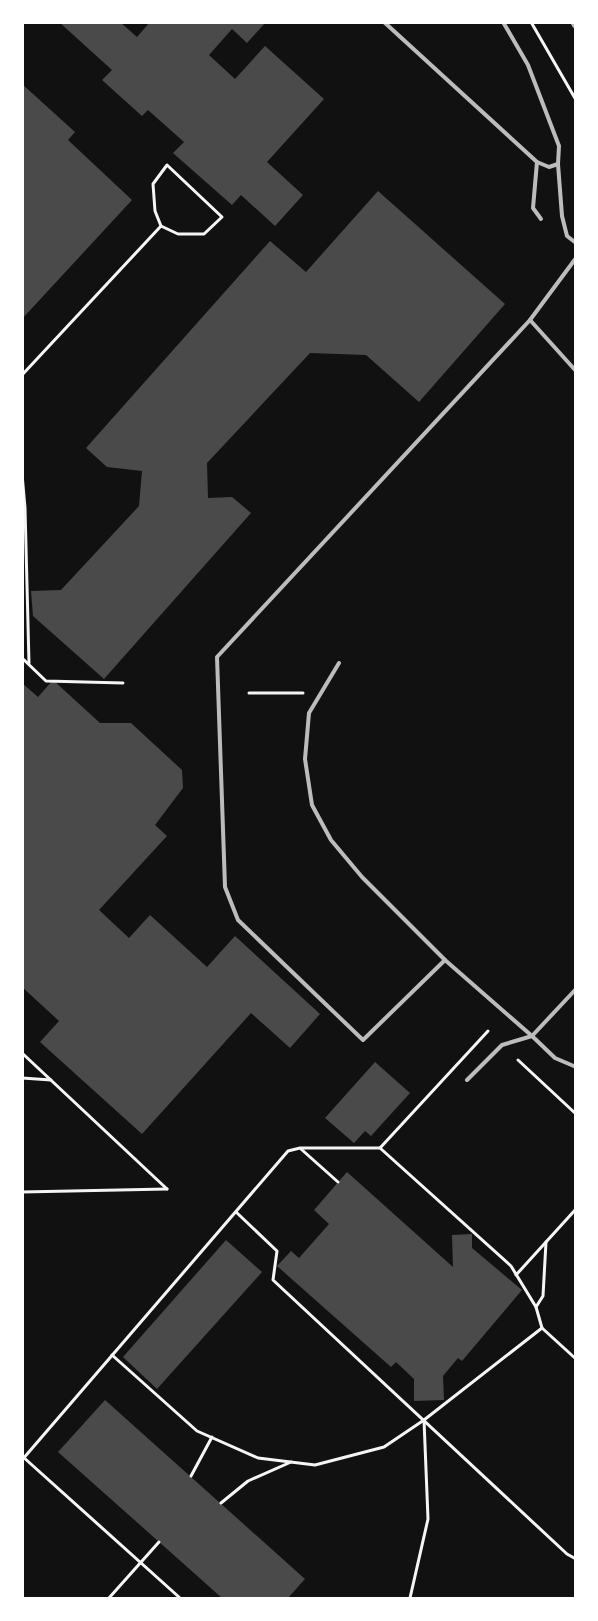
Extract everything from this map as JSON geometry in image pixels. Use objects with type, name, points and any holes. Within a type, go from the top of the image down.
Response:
[{"type":"lane","points":[[384,22],[537,162],[549,167],[558,164]]},
{"type":"lane","points":[[504,22],[528,65],[558,146],[562,216],[568,236],[576,243]]},
{"type":"lane","points":[[537,162],[533,208],[541,219]]},
{"type":"lane","points":[[445,960],[363,1040],[238,920],[225,887],[218,657],[530,320],[576,258]]},
{"type":"lane","points":[[530,320],[576,371]]},
{"type":"lane","points":[[339,662],[310,713],[305,759],[312,806],[331,840],[357,872],[445,960],[555,1058],[576,1067]]},
{"type":"lane","points":[[467,1080],[502,1045],[532,1036],[576,988]]},
{"type":"path","points":[[531,22],[576,100]]},
{"type":"path","points":[[167,165],[222,216],[204,234],[178,234],[161,226],[155,210],[154,184],[167,165]]},
{"type":"path","points":[[22,375],[161,226]]},
{"type":"path","points":[[22,474],[28,664]]},
{"type":"path","points":[[22,600],[27,603]]},
{"type":"path","points":[[22,658],[46,681],[122,683]]},
{"type":"path","points":[[249,693],[306,692]]},
{"type":"path","points":[[380,1148],[488,1031]]},
{"type":"path","points":[[22,1053],[167,1189],[22,1192]]},
{"type":"path","points":[[518,1060],[576,1114]]},
{"type":"path","points":[[22,1078],[52,1080]]},
{"type":"path","points":[[300,1148],[338,1182]]},
{"type":"path","points":[[180,1598],[23,1458],[288,1151],[300,1148],[380,1148],[511,1266],[536,1307],[542,1328],[576,1359]]},
{"type":"path","points":[[516,1275],[576,1209]]},
{"type":"path","points":[[236,1212],[277,1251],[273,1280],[526,1517],[567,1554],[576,1559]]},
{"type":"path","points":[[536,1307],[542,1296],[546,1242]]},
{"type":"path","points":[[112,1355],[197,1431],[258,1458],[315,1465],[384,1447],[424,1420],[542,1328]]},
{"type":"path","points":[[410,1598],[428,1519],[424,1420]]},
{"type":"path","points":[[191,1476],[212,1438]]},
{"type":"path","points":[[221,1503],[248,1481],[292,1462]]},
{"type":"path","points":[[109,1598],[159,1542]]},
{"type":"building","points":[[59,22],[120,22],[137,37],[150,22],[266,22],[247,43],[232,29],[209,55],[235,79],[265,46],[324,99],[267,162],[303,195],[275,226],[241,195],[232,205],[173,153],[184,142],[148,110],[142,116],[102,80],[112,70]]},
{"type":"building","points":[[22,84],[75,132],[68,140],[132,200],[22,319]]},
{"type":"building","points":[[378,191],[505,304],[419,402],[366,355],[310,353],[207,463],[208,498],[232,497],[251,513],[104,679],[33,616],[31,591],[61,590],[139,506],[142,471],[107,467],[86,448],[270,241],[306,272]]},
{"type":"building","points":[[53,680],[100,723],[131,723],[182,770],[183,788],[155,825],[167,836],[99,910],[129,938],[150,915],[207,967],[235,936],[320,1014],[290,1048],[251,1013],[142,1134],[40,1042],[59,1021],[22,987],[22,683],[38,697]]},
{"type":"building","points":[[375,1062],[410,1093],[371,1136],[365,1131],[354,1143],[325,1118]]},
{"type":"building","points":[[347,1172],[453,1267],[452,1235],[472,1234],[472,1248],[522,1290],[462,1361],[458,1358],[443,1376],[444,1400],[414,1401],[414,1379],[396,1362],[391,1367],[277,1266],[291,1251],[299,1258],[329,1224],[314,1210]]},
{"type":"building","points":[[226,1240],[262,1272],[157,1389],[123,1357]]},
{"type":"building","points":[[105,1400],[305,1579],[288,1598],[222,1598],[58,1452]]}]
